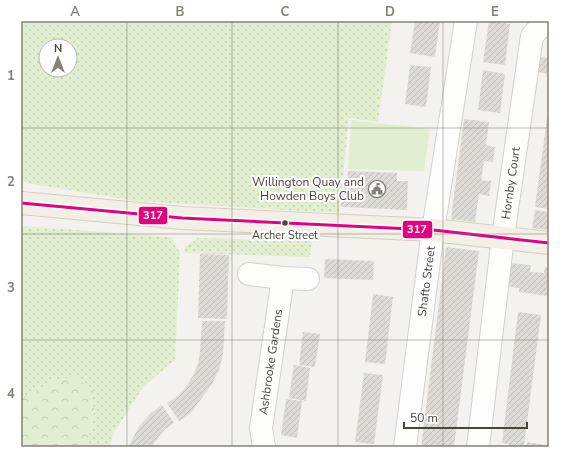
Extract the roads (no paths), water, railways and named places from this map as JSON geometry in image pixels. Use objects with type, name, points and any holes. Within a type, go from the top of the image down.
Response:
[{"type":"main road","points":[[21,203],[182,218],[433,230],[549,243]]},
{"type":"street","name":"Shafto Street","points":[[405,447],[433,230],[466,21]]},
{"type":"street","name":"Hornby Court","points":[[478,447],[503,237],[532,36],[542,25],[549,26]]},
{"type":"street","points":[[249,274],[308,279]]},
{"type":"street","name":"Ashbrooke Gardens","points":[[264,447],[261,428],[283,278]]},
{"type":"place","name":"Willington Quay and Howden Boys Club","points":[[377,189]]},
{"type":"place","name":"Archer Street","points":[[285,223]]}]
